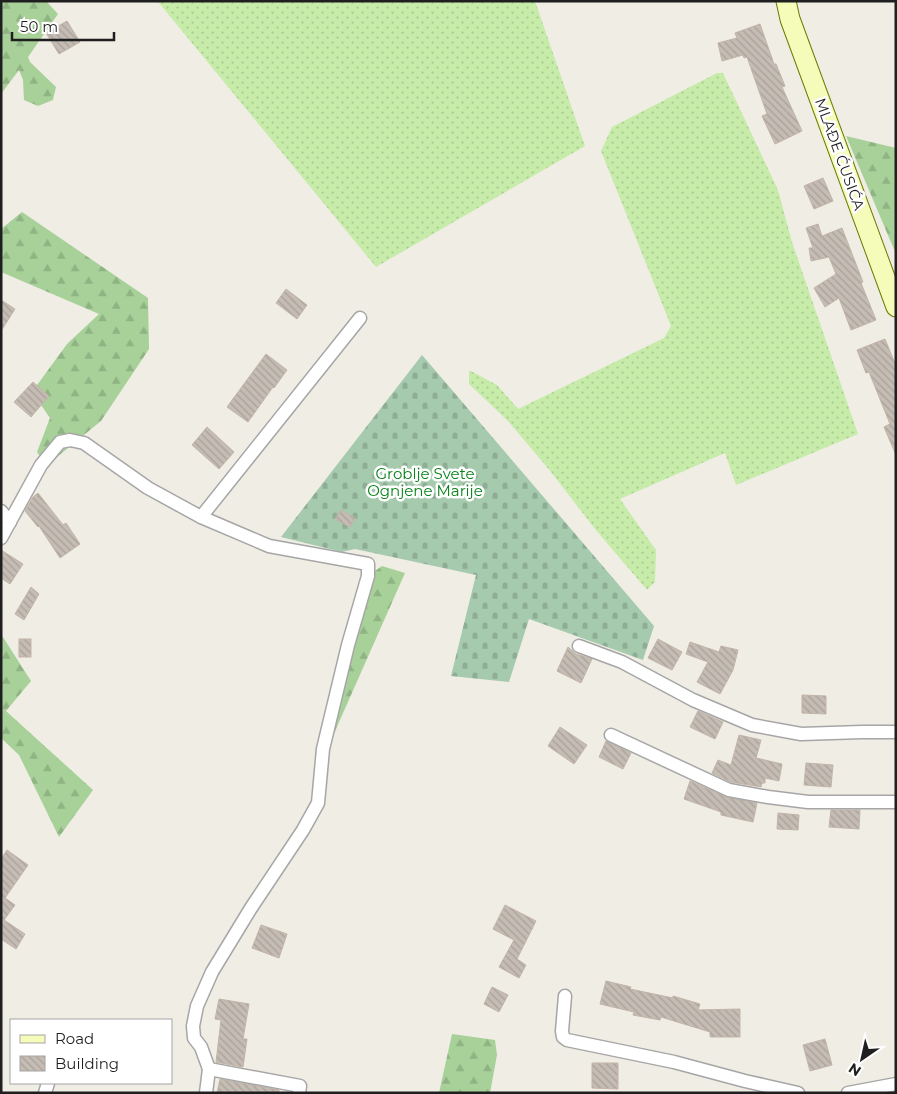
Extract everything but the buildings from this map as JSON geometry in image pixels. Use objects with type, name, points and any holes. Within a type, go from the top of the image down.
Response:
[{"type":"street","name":"MLAĐE ĆUSIĆA","points":[[786,1],[790,19],[896,307]]},
{"type":"street","points":[[201,517],[360,318]]},
{"type":"street","points":[[1,538],[41,465],[60,442],[70,440],[84,443],[148,488],[201,517],[269,546],[368,564],[368,576],[348,645],[323,749],[318,803],[303,830],[251,908],[212,972],[197,1006],[193,1026],[194,1038],[201,1047],[209,1069],[206,1093]]},
{"type":"street","points":[[1,511],[10,522]]},
{"type":"street","points":[[579,646],[622,662],[693,700],[752,725],[801,734],[896,732]]},
{"type":"street","points":[[611,735],[729,790],[808,802],[896,802]]},
{"type":"street","points":[[565,996],[562,1031],[563,1037],[567,1040],[674,1062],[798,1093]]},
{"type":"street","points":[[209,1069],[300,1086],[299,1093]]},
{"type":"street","points":[[848,1093],[896,1084]]},
{"type":"green space","points":[[1,1],[46,1],[58,14],[28,57],[30,62],[56,87],[53,100],[38,106],[24,100],[23,80],[19,70],[1,94]]},
{"type":"green space","points":[[159,1],[535,1],[585,146],[376,267]]},
{"type":"green space","points":[[717,73],[723,73],[778,190],[792,242],[858,434],[736,485],[725,453],[620,499],[656,550],[655,582],[647,590],[508,421],[469,384],[469,370],[497,385],[518,409],[664,338],[671,326],[601,151],[612,127]]},
{"type":"green space","points":[[846,136],[896,148],[896,254]]},
{"type":"green space","points":[[22,212],[148,298],[149,349],[101,421],[46,466],[37,452],[50,418],[32,392],[67,344],[99,314],[1,272],[1,229]]},
{"type":"green space","name":"Groblje Svete Ognjene Marije","points":[[422,355],[654,626],[643,660],[529,619],[509,682],[451,676],[476,575],[355,549],[342,552],[281,537]]},
{"type":"green space","points":[[382,566],[405,573],[332,738],[368,576]]},
{"type":"green space","points":[[1,634],[31,681],[6,711],[93,790],[59,837],[19,755],[1,738]]},
{"type":"green space","points":[[452,1034],[495,1040],[497,1055],[490,1093],[439,1093]]}]
